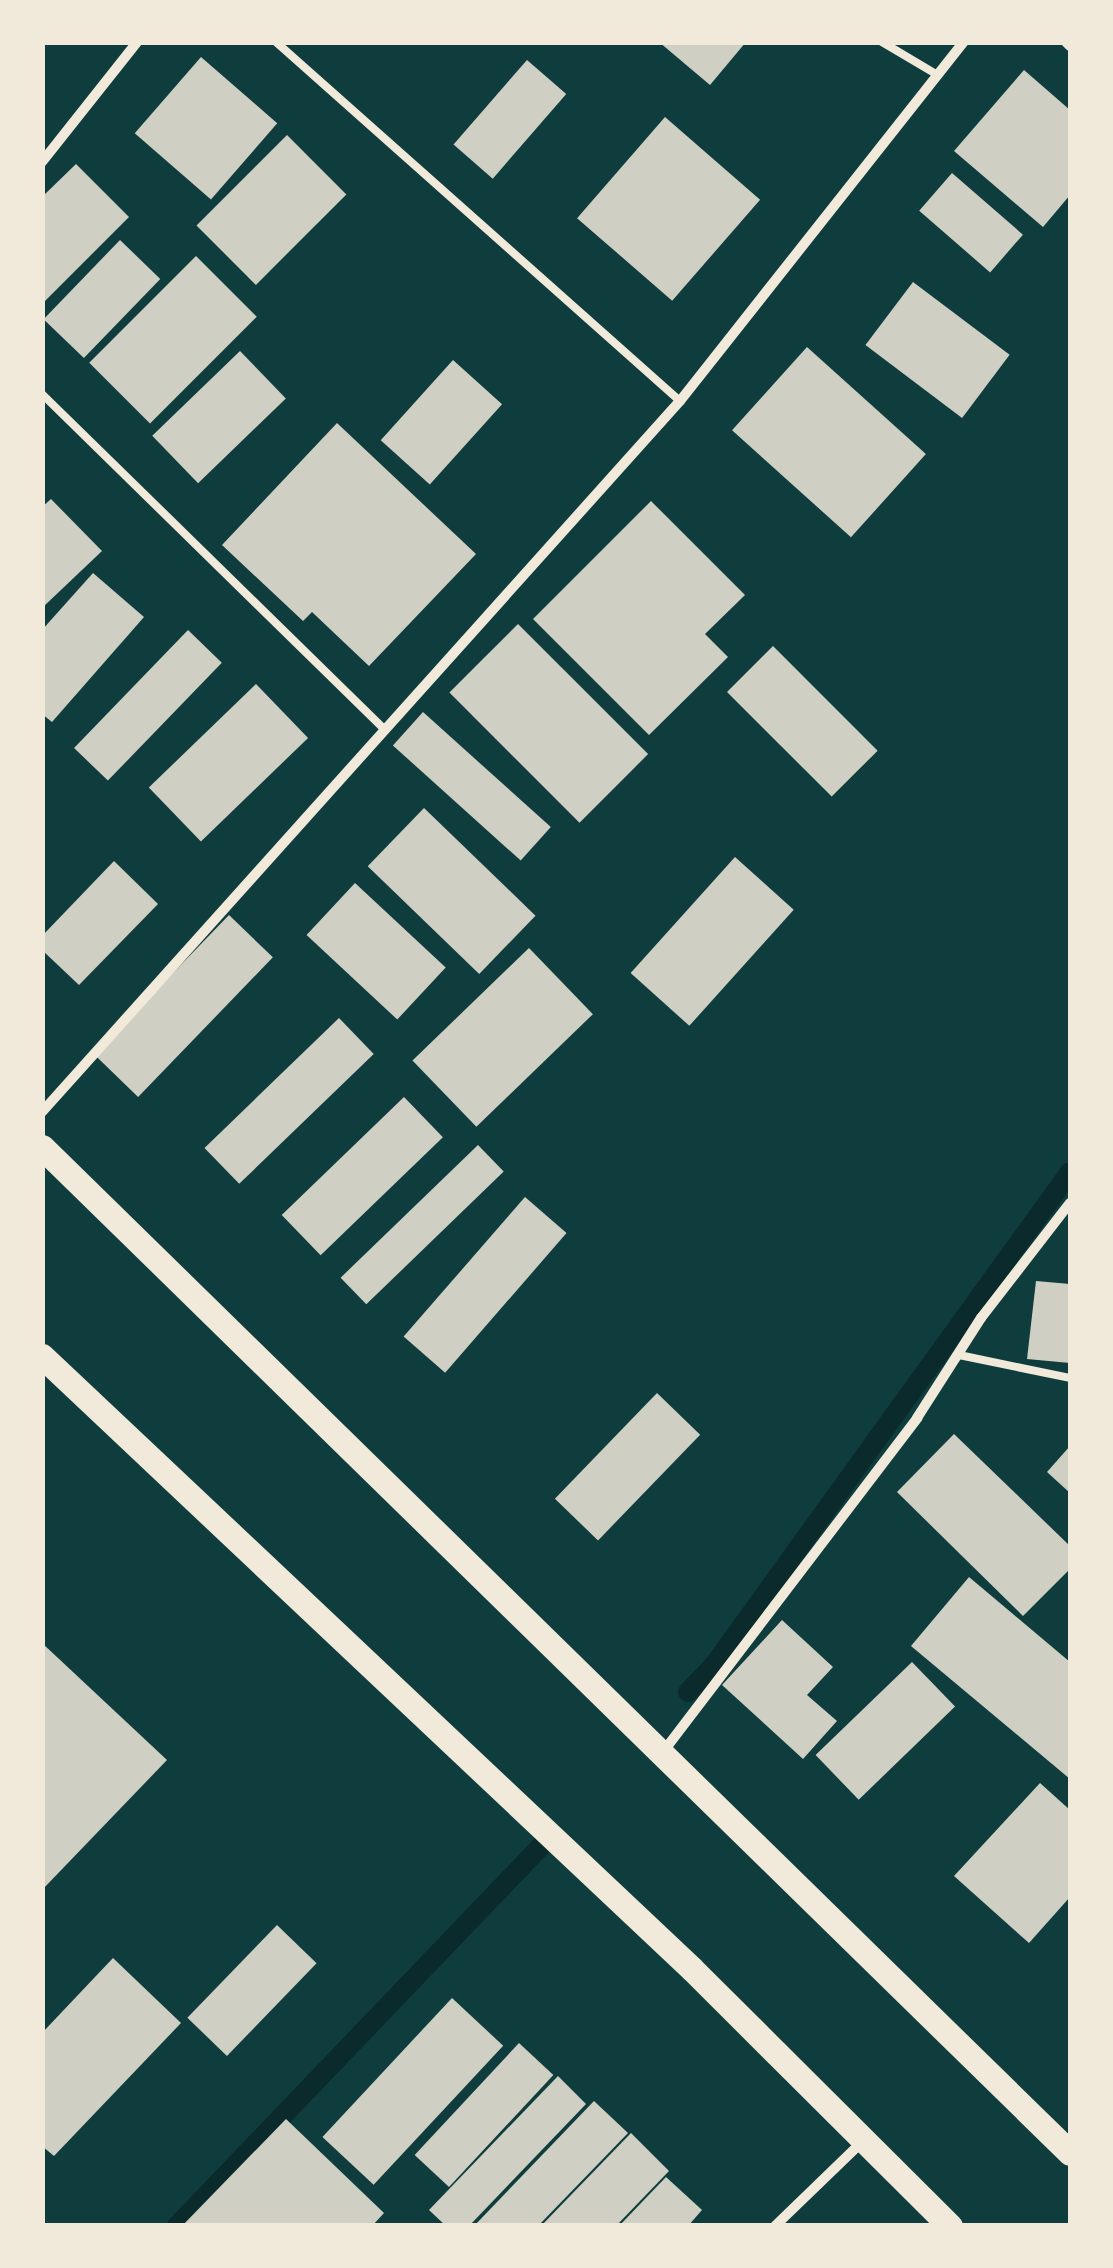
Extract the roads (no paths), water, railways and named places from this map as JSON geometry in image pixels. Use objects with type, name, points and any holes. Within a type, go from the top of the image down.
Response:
[{"type":"main road","points":[[42,1147],[1070,2153]]},
{"type":"main road","points":[[42,1356],[692,1969],[950,2226]]},
{"type":"street","points":[[42,162],[137,42]]},
{"type":"street","points":[[42,1112],[680,401],[964,42]]},
{"type":"street","points":[[662,1753],[917,1418],[982,1318],[1070,1204]]},
{"type":"street","points":[[775,2226],[863,2142]]},
{"type":"lane","points":[[276,42],[680,401]]},
{"type":"lane","points":[[882,42],[936,74]]},
{"type":"lane","points":[[42,394],[384,728]]},
{"type":"lane","points":[[960,1355],[1070,1378]]},
{"type":"waterway","points":[[688,1692],[714,1665],[1070,1172]]},
{"type":"waterway","points":[[177,2226],[544,1843]]}]
